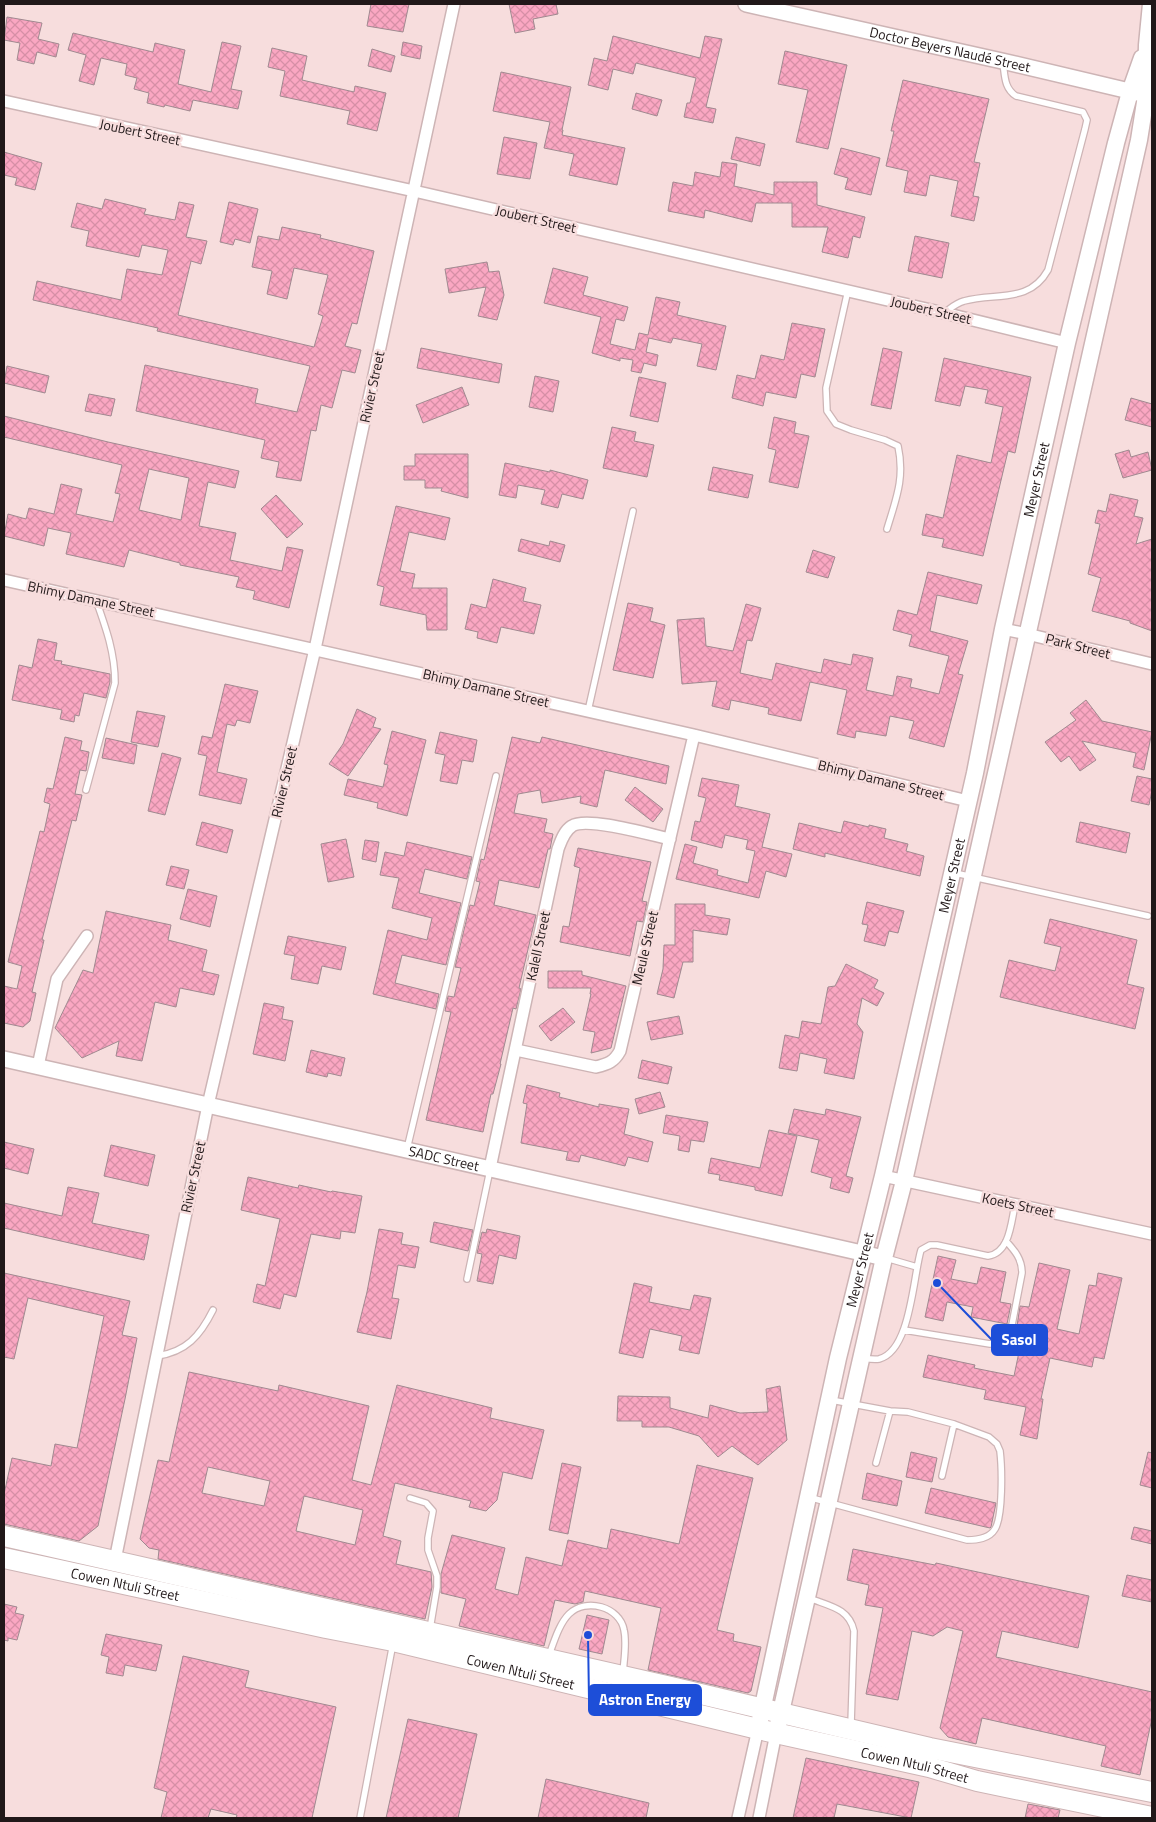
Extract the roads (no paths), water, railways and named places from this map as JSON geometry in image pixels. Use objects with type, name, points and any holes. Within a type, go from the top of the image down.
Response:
[{"type":"highway","name":"Cowen Ntuli Street","points":[[4,1536],[623,1676],[930,1748],[1152,1792]]},
{"type":"highway","name":"Cowen Ntuli Street","points":[[4,1558],[109,1582],[393,1641],[767,1731],[929,1767],[977,1781],[1152,1817]]},
{"type":"main road","name":"Meyer Street","points":[[772,1711],[807,1598],[884,1258],[904,1181],[1149,96],[1147,44],[1151,4]]},
{"type":"main road","name":"Meyer Street","points":[[772,1711],[808,1497],[975,773],[1002,630],[1067,343],[1130,92],[1147,44]]},
{"type":"main road","points":[[767,1731],[772,1711]]},
{"type":"street","name":"Rivier Street","points":[[109,1582],[115,1561],[208,1105],[315,649],[454,4]]},
{"type":"street","name":"Doctor Beyers Naudé Street","points":[[746,4],[1149,96]]},
{"type":"street","name":"Joubert Street","points":[[4,101],[414,191],[848,290],[1067,343]]},
{"type":"street","name":"Bhimy Damane Street","points":[[4,580],[694,735],[968,801]]},
{"type":"street","name":"Park Street","points":[[1002,630],[1027,634],[1152,664]]},
{"type":"street","name":"Meule Street","points":[[516,1050],[596,1067],[606,1065],[615,1060],[620,1051],[694,735]]},
{"type":"street","name":"Kalell Street","points":[[490,1168],[558,849],[564,835],[572,826],[583,823],[597,823],[670,839]]},
{"type":"street","points":[[38,1066],[57,978],[87,936]]},
{"type":"street","name":"SADC Street","points":[[4,1059],[884,1258]]},
{"type":"street","name":"Koets Street","points":[[883,1176],[1152,1234]]},
{"type":"street","points":[[738,1818],[767,1731]]},
{"type":"street","points":[[758,1818],[767,1731]]},
{"type":"lane","points":[[944,313],[955,304],[965,300],[1017,294],[1040,283],[1048,270],[1085,129],[1087,120],[1083,112],[1016,96],[1012,93],[1006,85],[1002,61]]},
{"type":"lane","points":[[848,290],[826,388],[827,411],[836,424],[898,446],[901,462],[900,481],[887,530]]},
{"type":"lane","points":[[588,711],[633,511]]},
{"type":"lane","points":[[86,790],[115,683],[113,651],[96,600]]},
{"type":"lane","points":[[407,1149],[496,776]]},
{"type":"lane","points":[[952,872],[1148,916]]},
{"type":"lane","points":[[467,1279],[490,1168]]},
{"type":"lane","points":[[862,1357],[878,1359],[884,1357],[898,1344],[904,1330],[922,1250],[930,1245],[937,1245],[988,1256],[998,1253],[1004,1246],[1015,1205]]},
{"type":"lane","points":[[904,1330],[990,1344],[1001,1341],[1011,1330],[1022,1273],[1022,1265],[1018,1256],[1006,1240]]},
{"type":"lane","points":[[884,1258],[917,1267]]},
{"type":"lane","points":[[157,1356],[170,1354],[188,1344],[204,1326],[213,1310]]},
{"type":"lane","points":[[808,1497],[966,1540],[983,1538],[996,1528],[999,1514],[1000,1451],[998,1444],[989,1437],[924,1415],[829,1400]]},
{"type":"lane","points":[[876,1463],[890,1411]]},
{"type":"lane","points":[[942,1476],[954,1424]]},
{"type":"lane","points":[[410,1498],[426,1503],[433,1511],[428,1538],[428,1550],[437,1576],[437,1587],[430,1632]]},
{"type":"lane","points":[[807,1598],[844,1612],[852,1620],[854,1631],[850,1729]]},
{"type":"lane","points":[[547,1659],[565,1620],[571,1612],[581,1608],[600,1606],[616,1614],[622,1620],[625,1632],[623,1676]]},
{"type":"lane","points":[[360,1818],[393,1641]]},
{"type":"place","name":"Sasol","points":[[937,1283]]},
{"type":"place","name":"Astron Energy","points":[[588,1635]]}]
